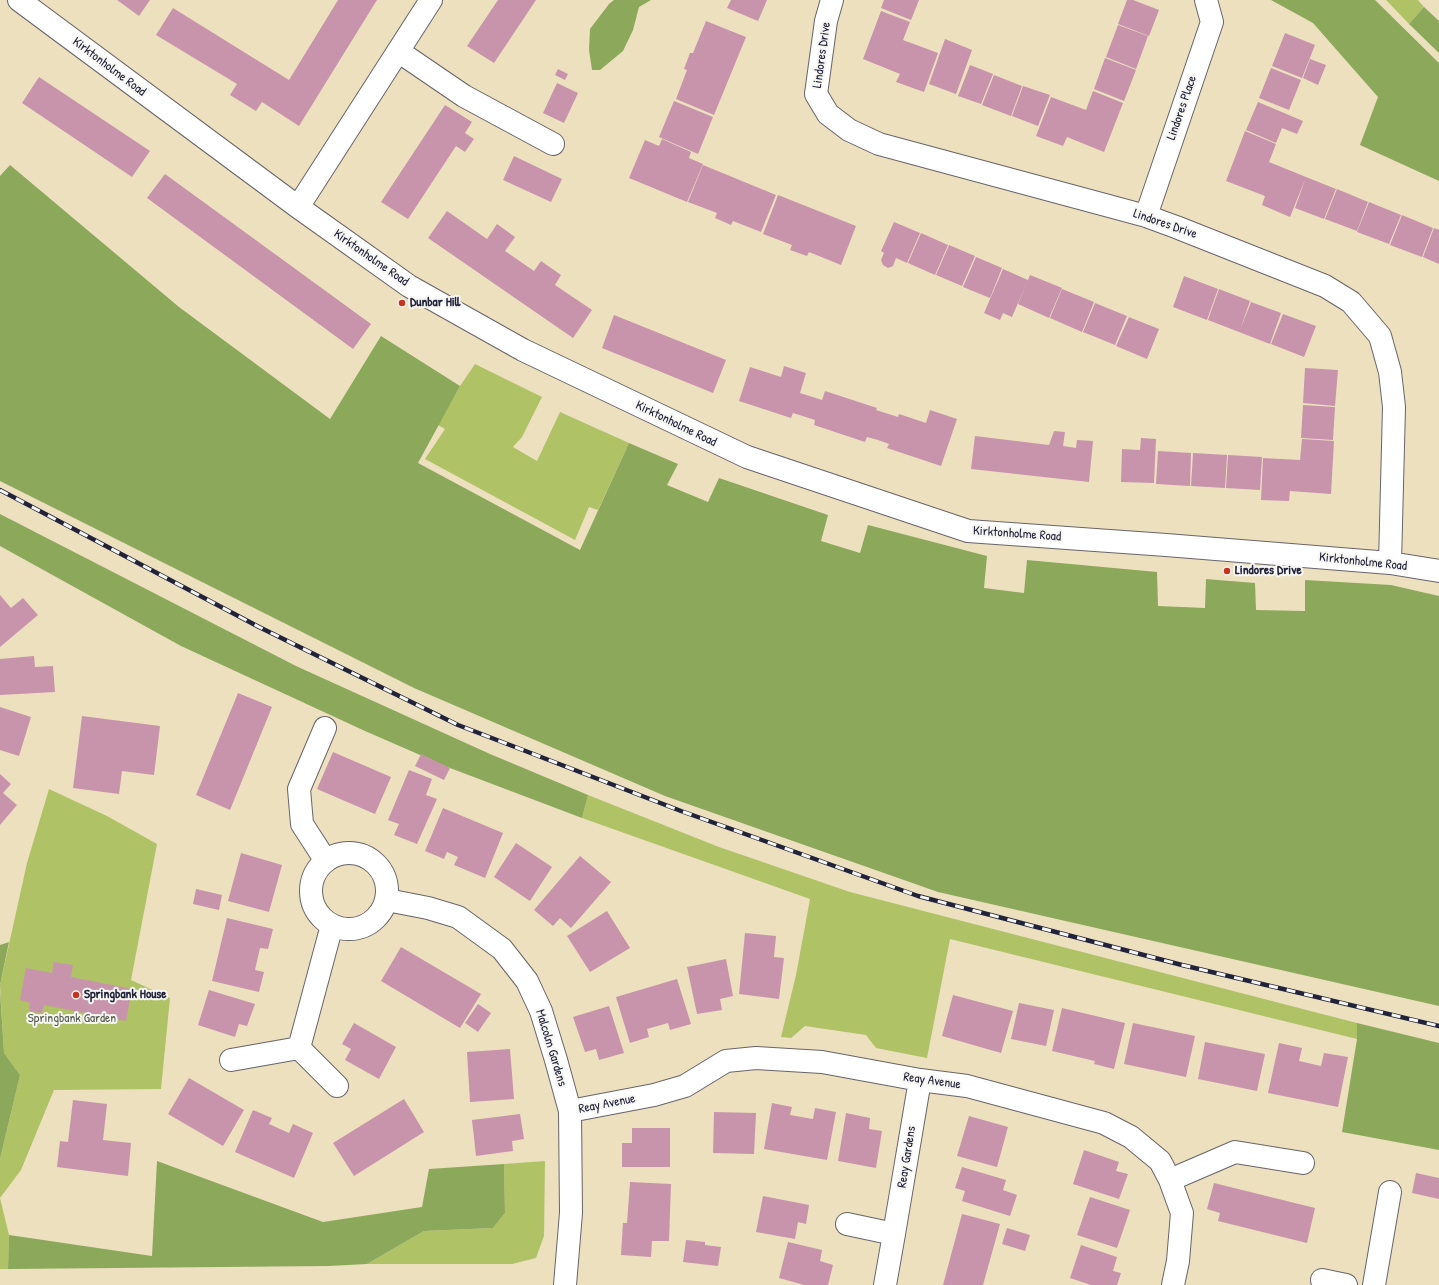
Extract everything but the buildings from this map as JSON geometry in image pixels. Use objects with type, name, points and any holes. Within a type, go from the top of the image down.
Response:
[{"type":"street","name":"Kirktonholme Road","points":[[19,0],[298,207],[409,286],[523,350],[747,458],[968,531],[1390,563],[1439,571]]},
{"type":"street","points":[[298,207],[431,0]]},
{"type":"street","name":"Lindores Drive","points":[[832,0],[826,21],[816,94],[828,114],[849,130],[879,144],[1146,216],[1189,231],[1325,286],[1351,302],[1380,336],[1390,372],[1394,407],[1390,563]]},
{"type":"street","name":"Lindores Place","points":[[1146,216],[1212,22],[1206,0]]},
{"type":"street","points":[[398,51],[464,96],[554,144]]},
{"type":"street","points":[[325,728],[299,790],[302,824],[326,861]]},
{"type":"street","points":[[347,853],[358,854],[368,858],[377,865],[384,874],[387,900],[384,909],[367,926],[355,929],[343,929],[332,925],[321,918],[314,907],[311,895],[312,882],[317,870],[326,861],[336,855],[347,853]]},
{"type":"street","name":"Malcolm Gardens","points":[[387,900],[428,908],[458,917],[502,949],[527,981],[541,1011],[570,1111],[570,1213],[565,1285]]},
{"type":"street","points":[[299,1048],[332,925]]},
{"type":"street","points":[[231,1060],[299,1048]]},
{"type":"street","points":[[299,1048],[338,1086]]},
{"type":"street","name":"Reay Avenue","points":[[570,1111],[654,1095],[685,1086],[726,1061],[756,1058],[822,1062],[920,1080],[967,1086],[1104,1123],[1131,1137],[1160,1160],[1170,1180],[1182,1214],[1178,1261],[1173,1285]]},
{"type":"street","name":"Reay Gardens","points":[[885,1285],[920,1080]]},
{"type":"street","points":[[1170,1180],[1235,1152],[1303,1163]]},
{"type":"street","points":[[1374,1285],[1390,1192]]},
{"type":"street","points":[[847,1224],[894,1234]]},
{"type":"street","points":[[1322,1280],[1346,1285]]},
{"type":"green space","points":[[614,0],[651,0],[639,7],[633,30],[623,51],[600,70],[592,70],[589,50],[590,29],[609,4]]},
{"type":"green space","points":[[1271,0],[1375,0],[1439,63],[1439,181],[1360,145],[1378,97],[1313,23]]},
{"type":"green space","points":[[1386,0],[1418,0],[1424,7],[1409,24]]},
{"type":"green space","points":[[1424,7],[1439,21],[1439,53],[1409,24]]},
{"type":"green space","points":[[10,165],[179,307],[330,419],[381,336],[460,386],[418,463],[580,550],[629,443],[678,464],[667,485],[708,502],[719,478],[828,515],[821,541],[860,553],[868,525],[987,556],[984,588],[1024,593],[1027,560],[1157,572],[1158,606],[1205,608],[1206,579],[1255,583],[1256,610],[1305,611],[1305,580],[1391,585],[1439,596],[1439,1006],[938,892],[665,796],[414,688],[0,481],[0,176]]},
{"type":"green space","points":[[475,364],[542,397],[522,437],[513,447],[537,461],[560,412],[629,443],[598,510],[589,507],[575,540],[425,459],[445,429],[438,425],[460,386]]},
{"type":"green space","points":[[0,514],[296,666],[490,754],[588,795],[582,818],[450,768],[365,731],[181,646],[0,546]]},
{"type":"green space","name":"Springbank Garden","points":[[49,789],[107,816],[157,844],[131,980],[170,998],[161,1089],[54,1090],[21,1170],[0,1198],[0,1159],[20,1075],[4,1053],[0,985],[27,863]]},
{"type":"green space","points":[[588,795],[719,847],[850,892],[1357,1023],[1357,1039],[950,939],[927,1058],[876,1048],[866,1035],[805,1026],[791,1038],[781,1037],[796,975],[810,899],[582,818]]},
{"type":"green space","points":[[9,942],[0,985],[0,945]]},
{"type":"green space","points":[[0,990],[4,1053],[20,1075],[0,1159]]},
{"type":"green space","points":[[1357,1023],[1439,1043],[1439,1150],[1342,1132],[1357,1039]]},
{"type":"green space","points":[[157,1161],[323,1222],[422,1207],[429,1169],[504,1164],[505,1213],[493,1228],[424,1231],[367,1264],[329,1266],[8,1269],[9,1235],[152,1256]]},
{"type":"green space","points":[[545,1161],[544,1236],[536,1258],[512,1264],[367,1264],[424,1231],[493,1228],[505,1213],[504,1164]]},
{"type":"green space","points":[[0,1198],[9,1235],[8,1269],[0,1269]]},
{"type":"railway","points":[[0,490],[259,627],[458,725],[681,811],[918,896],[1182,965],[1439,1026]]},
{"type":"place","name":"Dunbar Hill","points":[[402,303]]},
{"type":"place","name":"Lindores Drive","points":[[1227,571]]},
{"type":"place","name":"Springbank House","points":[[76,995]]}]
